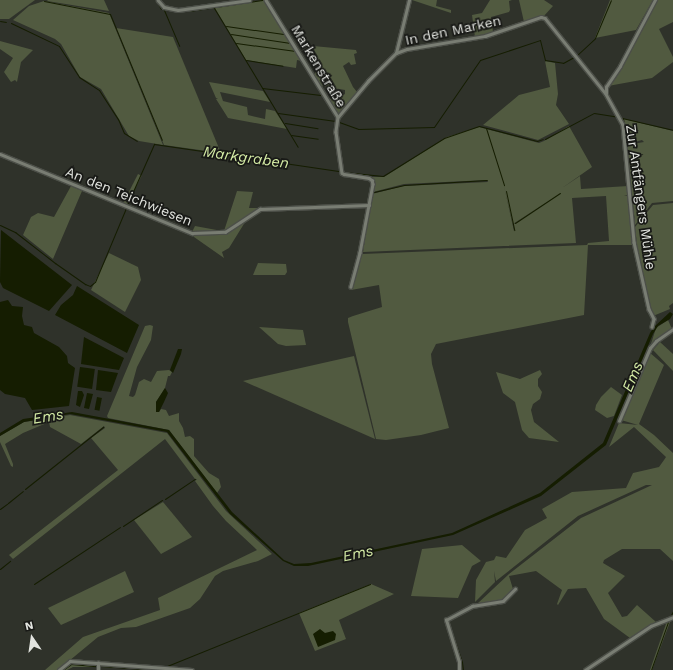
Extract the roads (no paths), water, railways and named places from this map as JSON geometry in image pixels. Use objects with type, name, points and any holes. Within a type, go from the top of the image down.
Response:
[{"type":"street","points":[[158,0],[164,7],[178,10],[249,0]]},
{"type":"street","name":"Markenstraße","points":[[266,0],[338,117],[336,132],[342,173],[369,178],[372,180],[373,184],[360,253],[351,287]]},
{"type":"street","name":"In den Marken","points":[[396,53],[409,0]]},
{"type":"street","points":[[606,94],[606,87],[620,66],[654,0]]},
{"type":"street","name":"In den Marken","points":[[338,117],[368,82],[396,53],[407,49],[485,36],[543,17],[606,94]]},
{"type":"street","points":[[600,88],[606,87]]},
{"type":"street","name":"Zur Antfängers Mühle","points":[[606,94],[623,125],[634,242],[649,310],[654,319],[652,327]]},
{"type":"street","name":"An den Teichwiesen","points":[[0,154],[192,234],[225,232],[260,209],[369,205]]},
{"type":"street","points":[[619,422],[650,348],[656,341],[673,329]]},
{"type":"street","points":[[459,670],[459,662],[446,620],[472,606],[503,601],[515,589]]},
{"type":"street","points":[[585,670],[651,626],[673,618]]},
{"type":"street","points":[[59,670],[70,661],[192,670]]},
{"type":"street","points":[[98,663],[98,670]]},
{"type":"water","points":[[1,230],[72,285],[49,311],[3,288],[0,282]]},
{"type":"water","points":[[77,286],[139,325],[127,353],[55,315],[61,305],[73,295]]},
{"type":"water","points":[[8,300],[12,306],[23,307],[22,316],[24,325],[32,327],[34,333],[59,347],[67,356],[68,363],[75,368],[69,406],[32,410],[25,398],[5,394],[0,390],[0,302]]},
{"type":"water","name":"Ems","points":[[670,312],[673,314],[670,319],[658,326],[653,334],[606,445],[541,496],[453,535],[308,566],[294,566],[283,561],[230,514],[167,432],[70,414],[24,422],[0,436],[0,433],[23,419],[72,412],[169,430],[232,512],[284,560],[294,564],[311,563],[452,533],[540,493],[603,443],[650,333],[654,327]]},
{"type":"water","points":[[84,337],[124,358],[119,370],[81,364]]},
{"type":"water","points":[[178,349],[182,349],[173,373],[170,370]]},
{"type":"water","points":[[80,367],[95,369],[92,389],[77,387]]},
{"type":"water","points":[[98,370],[118,373],[111,392],[96,390]]},
{"type":"water","points":[[165,388],[168,393],[159,412],[156,412],[156,402]]},
{"type":"water","points":[[78,391],[82,391],[84,395],[80,407],[76,405]]},
{"type":"water","points":[[87,393],[93,394],[89,409],[84,408]]},
{"type":"water","points":[[97,397],[102,398],[99,411],[95,410]]},
{"type":"water","points":[[320,629],[325,633],[333,631],[336,634],[335,640],[318,647],[313,634]]},
{"type":"waterway","points":[[156,0],[161,9]]},
{"type":"waterway","points":[[163,9],[189,11],[262,0]]},
{"type":"waterway","points":[[576,56],[595,38],[611,0]]},
{"type":"waterway","points":[[44,1],[110,14],[162,140]]},
{"type":"waterway","points":[[214,8],[298,147]]},
{"type":"waterway","points":[[164,10],[179,46]]},
{"type":"waterway","name":"Markgraben","points":[[0,21],[6,22]]},
{"type":"waterway","name":"Markgraben","points":[[11,23],[59,46],[79,77],[99,90],[118,119],[124,133],[137,141]]},
{"type":"waterway","points":[[226,26],[283,34]]},
{"type":"waterway","points":[[231,34],[290,43]]},
{"type":"waterway","points":[[339,122],[358,129],[434,127],[480,60],[540,40],[545,60],[563,63],[574,57]]},
{"type":"waterway","points":[[236,43],[295,51]]},
{"type":"waterway","points":[[246,60],[283,66]]},
{"type":"waterway","points":[[262,88],[321,95]]},
{"type":"waterway","points":[[278,113],[335,121]]},
{"type":"waterway","name":"Markgraben","points":[[545,139],[594,113],[618,117]]},
{"type":"waterway","name":"Markgraben","points":[[622,118],[673,130]]},
{"type":"waterway","points":[[623,118],[634,224]]},
{"type":"waterway","points":[[285,123],[318,128]]},
{"type":"waterway","name":"Markgraben","points":[[344,172],[383,176],[444,138],[479,126],[537,141],[543,139]]},
{"type":"waterway","points":[[486,128],[504,185]]},
{"type":"waterway","points":[[291,135],[318,139]]},
{"type":"waterway","name":"Markgraben","points":[[127,205],[154,144],[340,171]]},
{"type":"waterway","points":[[374,192],[404,185],[487,180]]},
{"type":"waterway","points":[[506,191],[514,230]]},
{"type":"waterway","points":[[515,223],[560,193]]},
{"type":"waterway","points":[[0,225],[15,232],[55,263],[90,286],[95,282],[126,208]]},
{"type":"waterway","points":[[634,228],[636,244]]},
{"type":"waterway","points":[[25,489],[103,427]]},
{"type":"waterway","points":[[165,499],[195,479]]},
{"type":"waterway","points":[[8,503],[23,491]]},
{"type":"waterway","points":[[123,526],[162,500]]},
{"type":"waterway","points":[[0,509],[7,504]]},
{"type":"waterway","points":[[34,584],[120,527]]},
{"type":"waterway","points":[[0,569],[10,561]]},
{"type":"waterway","points":[[167,666],[370,584]]},
{"type":"waterway","points":[[671,615],[673,611]]},
{"type":"waterway","points":[[651,670],[668,622]]},
{"type":"waterway","points":[[449,624],[462,662],[463,670]]},
{"type":"waterway","points":[[63,670],[71,664],[96,666]]},
{"type":"waterway","points":[[101,666],[158,670]]}]
